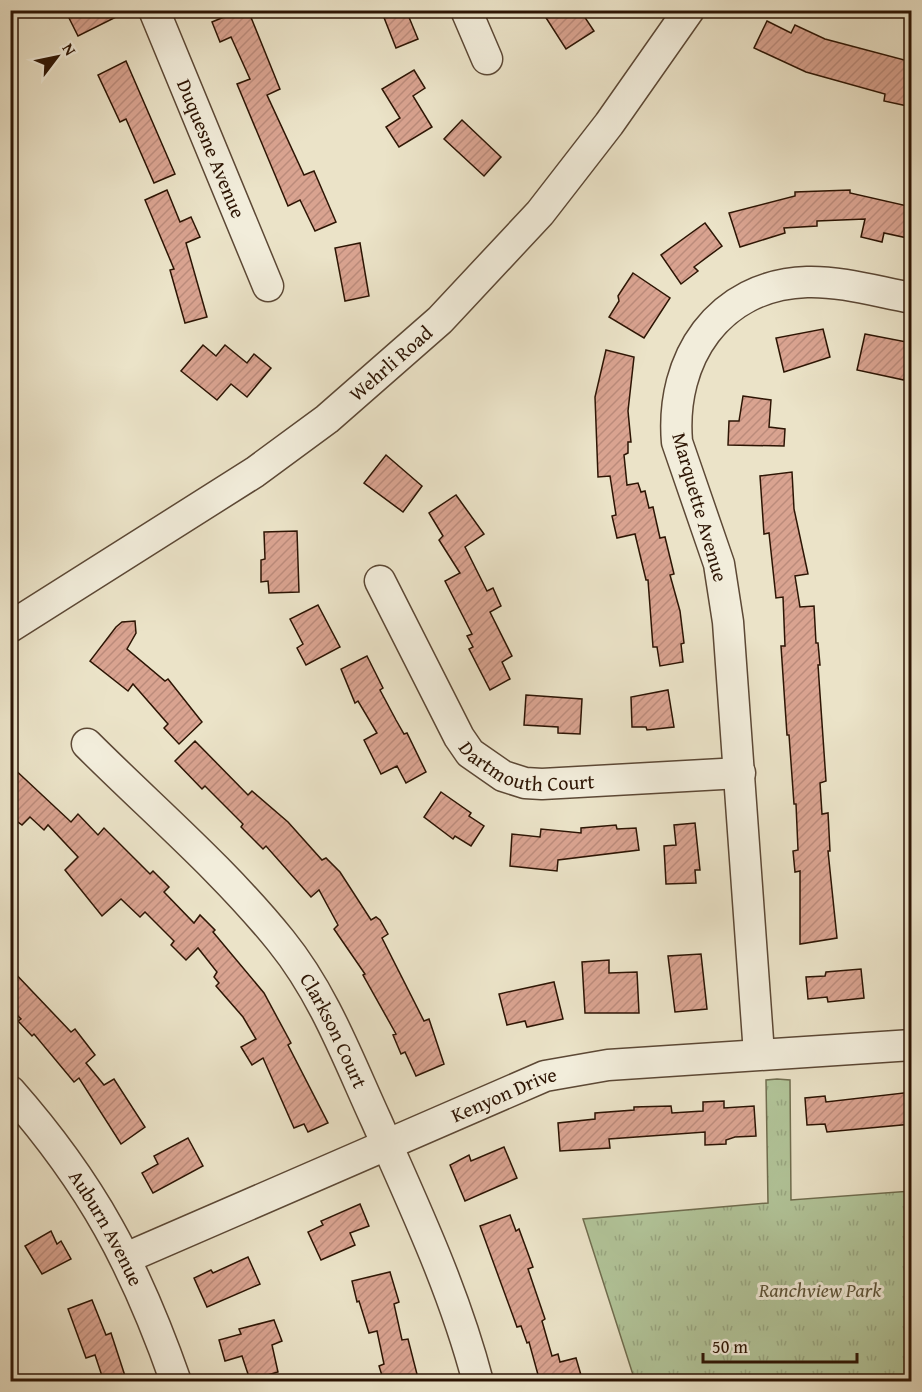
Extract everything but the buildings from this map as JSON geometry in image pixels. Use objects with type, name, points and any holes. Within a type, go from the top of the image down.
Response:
[{"type":"street","name":"Duquesne Avenue","points":[[154,10],[268,286]]},
{"type":"street","points":[[466,10],[487,59]]},
{"type":"street","name":"Wehrli Road","points":[[10,627],[255,472],[327,419],[441,320],[540,213],[609,124],[689,10]]},
{"type":"street","name":"Marquette Avenue","points":[[759,1054],[729,633],[719,564],[677,442],[676,407],[687,361],[710,327],[739,302],[766,289],[807,282],[830,283],[912,298]]},
{"type":"street","name":"Dartmouth Court","points":[[380,580],[459,737],[479,762],[502,776],[525,783],[542,784],[740,773]]},
{"type":"street","name":"Clarkson Court","points":[[87,744],[245,899],[282,942],[325,1009],[431,1244],[459,1316],[478,1382]]},
{"type":"street","name":"Kenyon Drive","points":[[126,1258],[523,1083],[564,1071],[608,1065],[912,1045]]},
{"type":"street","name":"Auburn Avenue","points":[[10,1091],[72,1167],[102,1213],[153,1315],[176,1382]]},
{"type":"green space","name":"Ranchview Park","points":[[766,1080],[790,1080],[791,1200],[911,1191],[911,1381],[635,1381],[583,1219],[768,1203]]}]
